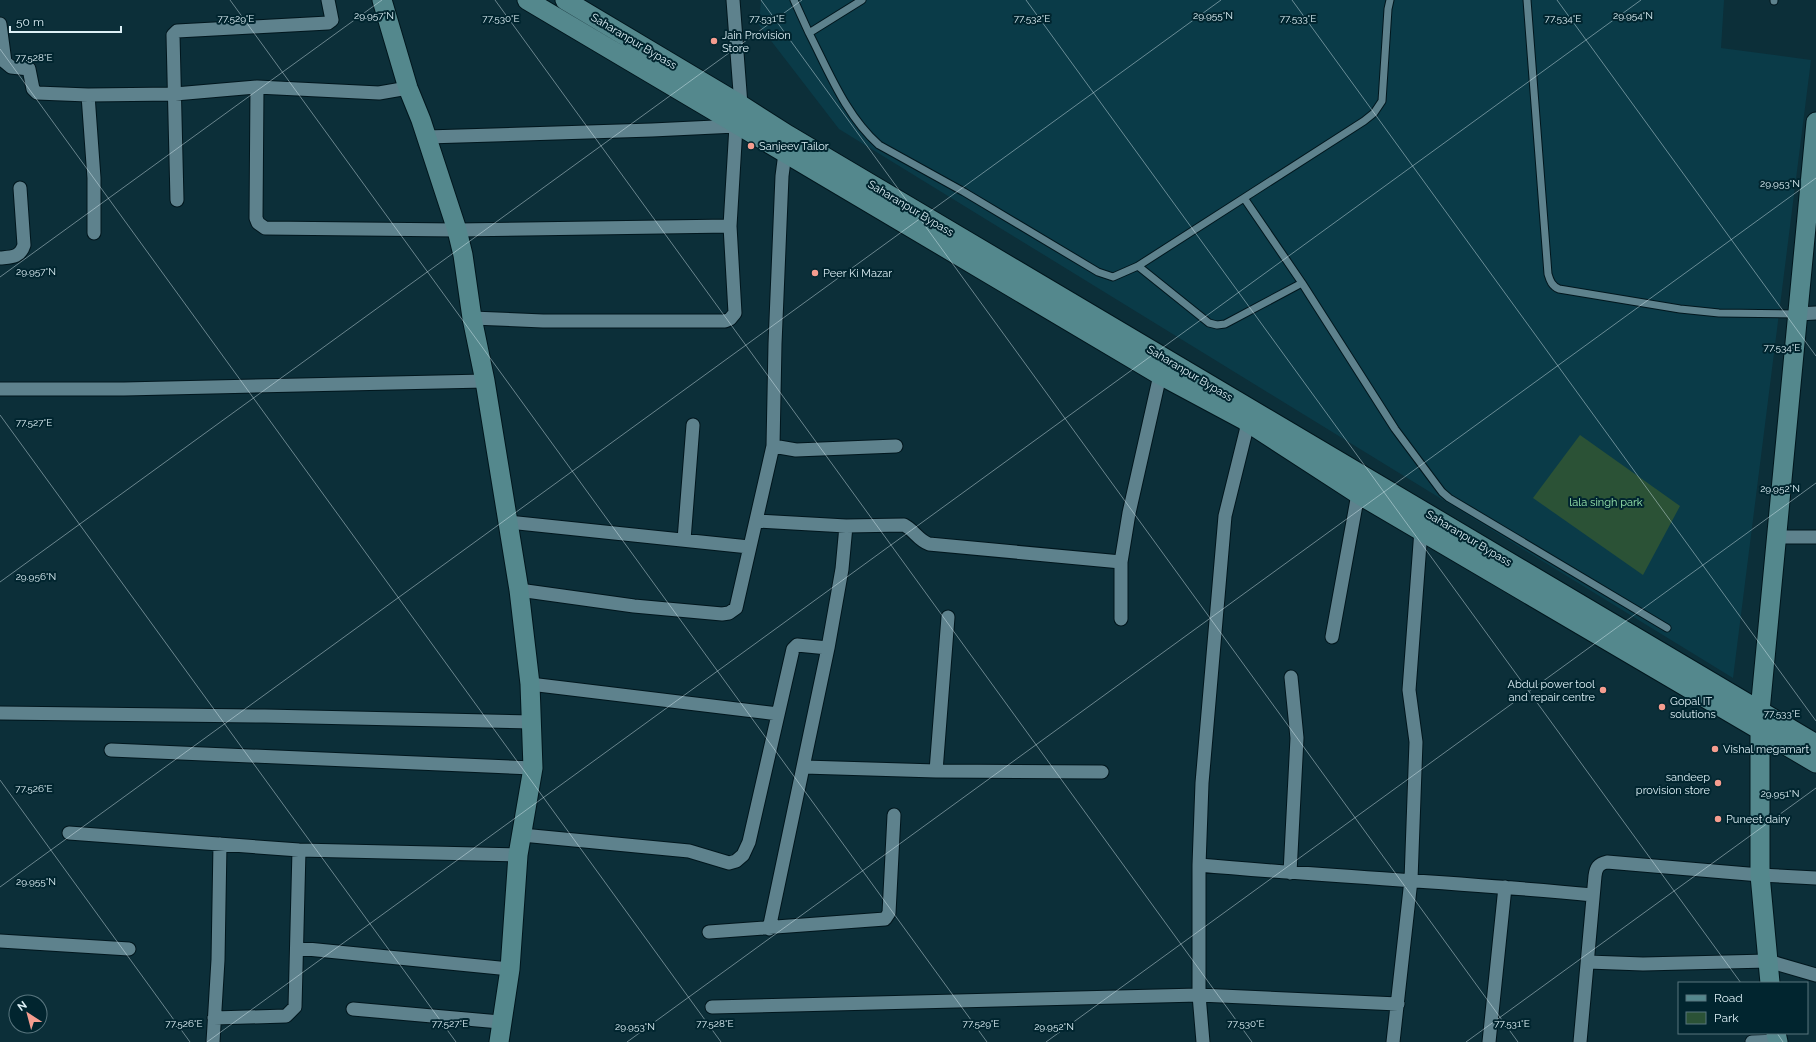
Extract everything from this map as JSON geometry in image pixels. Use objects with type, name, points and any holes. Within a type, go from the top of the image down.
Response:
[{"type":"main road","points":[[382,0],[408,88],[427,137],[457,230],[463,255],[472,318],[485,381],[519,590],[530,684],[533,768],[518,855],[510,969],[500,1022],[499,1042]]},
{"type":"main road","points":[[527,0],[736,126],[785,153],[1160,375],[1248,423],[1358,494],[1816,763]]},
{"type":"main road","name":"Saharanpur Bypass","points":[[565,0],[741,105],[788,135],[1816,744]]},
{"type":"main road","points":[[1770,982],[1760,875],[1760,711],[1777,537],[1807,313],[1816,122]]},
{"type":"street","points":[[177,200],[173,36],[177,31],[328,24],[332,20],[328,0]]},
{"type":"street","points":[[733,0],[741,105]]},
{"type":"street","points":[[0,24],[5,62],[11,67],[29,69],[33,89],[36,93],[88,95],[175,94],[257,87],[379,93],[408,88]]},
{"type":"street","points":[[257,87],[256,218],[258,223],[266,228],[457,230],[730,226]]},
{"type":"street","points":[[88,95],[94,178],[94,233]]},
{"type":"street","points":[[427,137],[736,126],[730,226],[735,313],[730,319],[725,321],[581,322],[472,318]]},
{"type":"street","points":[[519,590],[634,606],[729,613],[736,608],[773,446],[782,176],[785,153]]},
{"type":"street","points":[[0,258],[15,257],[22,250],[24,245],[20,188]]},
{"type":"street","points":[[1121,619],[1121,562],[1129,513],[1160,375]]},
{"type":"street","points":[[0,389],[124,390],[485,381]]},
{"type":"street","points":[[1203,1042],[1199,995],[1199,866],[1202,783],[1226,516],[1248,423]]},
{"type":"street","points":[[684,540],[692,425]]},
{"type":"street","points":[[773,446],[796,450],[896,446]]},
{"type":"street","points":[[1332,637],[1358,494]]},
{"type":"street","points":[[757,521],[846,526],[904,525],[912,530],[919,540],[929,544],[1121,562]]},
{"type":"street","points":[[508,522],[749,548]]},
{"type":"street","points":[[769,929],[828,648],[842,569],[846,526]]},
{"type":"street","points":[[1393,1042],[1410,880],[1416,742],[1409,690],[1420,530]]},
{"type":"street","points":[[1777,537],[1816,537]]},
{"type":"street","points":[[936,771],[948,617]]},
{"type":"street","points":[[522,835],[689,851],[729,863],[736,861],[743,855],[749,842],[794,647],[797,645],[828,648]]},
{"type":"street","points":[[1290,873],[1297,738],[1291,677]]},
{"type":"street","points":[[530,684],[778,714]]},
{"type":"street","points":[[0,713],[265,716],[532,722]]},
{"type":"street","points":[[111,750],[533,768]]},
{"type":"street","points":[[804,767],[936,771],[1102,772]]},
{"type":"street","points":[[709,932],[885,920],[890,913],[894,815]]},
{"type":"street","points":[[69,833],[298,850],[518,855]]},
{"type":"street","points":[[213,1042],[218,960],[220,844]]},
{"type":"street","points":[[214,1018],[281,1016],[290,1013],[294,1007],[296,996],[298,850]]},
{"type":"street","points":[[1580,1042],[1593,895],[1596,870],[1599,865],[1607,862],[1760,875],[1816,878]]},
{"type":"street","points":[[1199,866],[1410,880],[1593,895]]},
{"type":"street","points":[[1489,1042],[1505,887]]},
{"type":"street","points":[[0,941],[129,949]]},
{"type":"street","points":[[297,948],[510,969]]},
{"type":"street","points":[[1588,962],[1642,964],[1768,961],[1816,975]]},
{"type":"street","points":[[712,1007],[1199,995],[1398,1004]]},
{"type":"street","points":[[353,1009],[500,1022]]},
{"type":"street","points":[[1752,1042],[1777,1039]]},
{"type":"lane","points":[[794,0],[809,33],[848,108],[870,137],[879,146],[964,192],[1107,276],[1113,277],[1138,266],[1364,121],[1374,113],[1382,101],[1388,9],[1390,0]]},
{"type":"lane","points":[[809,33],[862,0]]},
{"type":"lane","points":[[1527,0],[1548,274],[1554,287],[1559,290],[1680,309],[1719,313],[1807,313]]},
{"type":"lane","points":[[1244,198],[1302,283],[1394,428],[1442,492],[1449,498],[1667,628]]},
{"type":"lane","points":[[1138,266],[1209,323],[1217,325],[1228,322],[1302,283]]},
{"type":"shaded area","points":[[761,0],[1724,0],[1721,48],[1811,60],[1733,678],[839,129],[759,25]]},
{"type":"green space","name":"lala singh park","points":[[1580,435],[1680,506],[1643,575],[1533,498]]},
{"type":"place","name":"Jain Provision Store","points":[[714,41]]},
{"type":"place","name":"Sanjeev Tailor","points":[[751,146]]},
{"type":"place","name":"Peer Ki Mazar","points":[[815,273]]},
{"type":"place","name":"Abdul power tool and repair centre","points":[[1603,690]]},
{"type":"place","name":"Gopal IT solutions","points":[[1662,707]]},
{"type":"place","name":"Vishal megamart","points":[[1715,749]]},
{"type":"place","name":"sandeep provision store","points":[[1718,783]]},
{"type":"place","name":"Puneet dairy","points":[[1718,819]]}]
